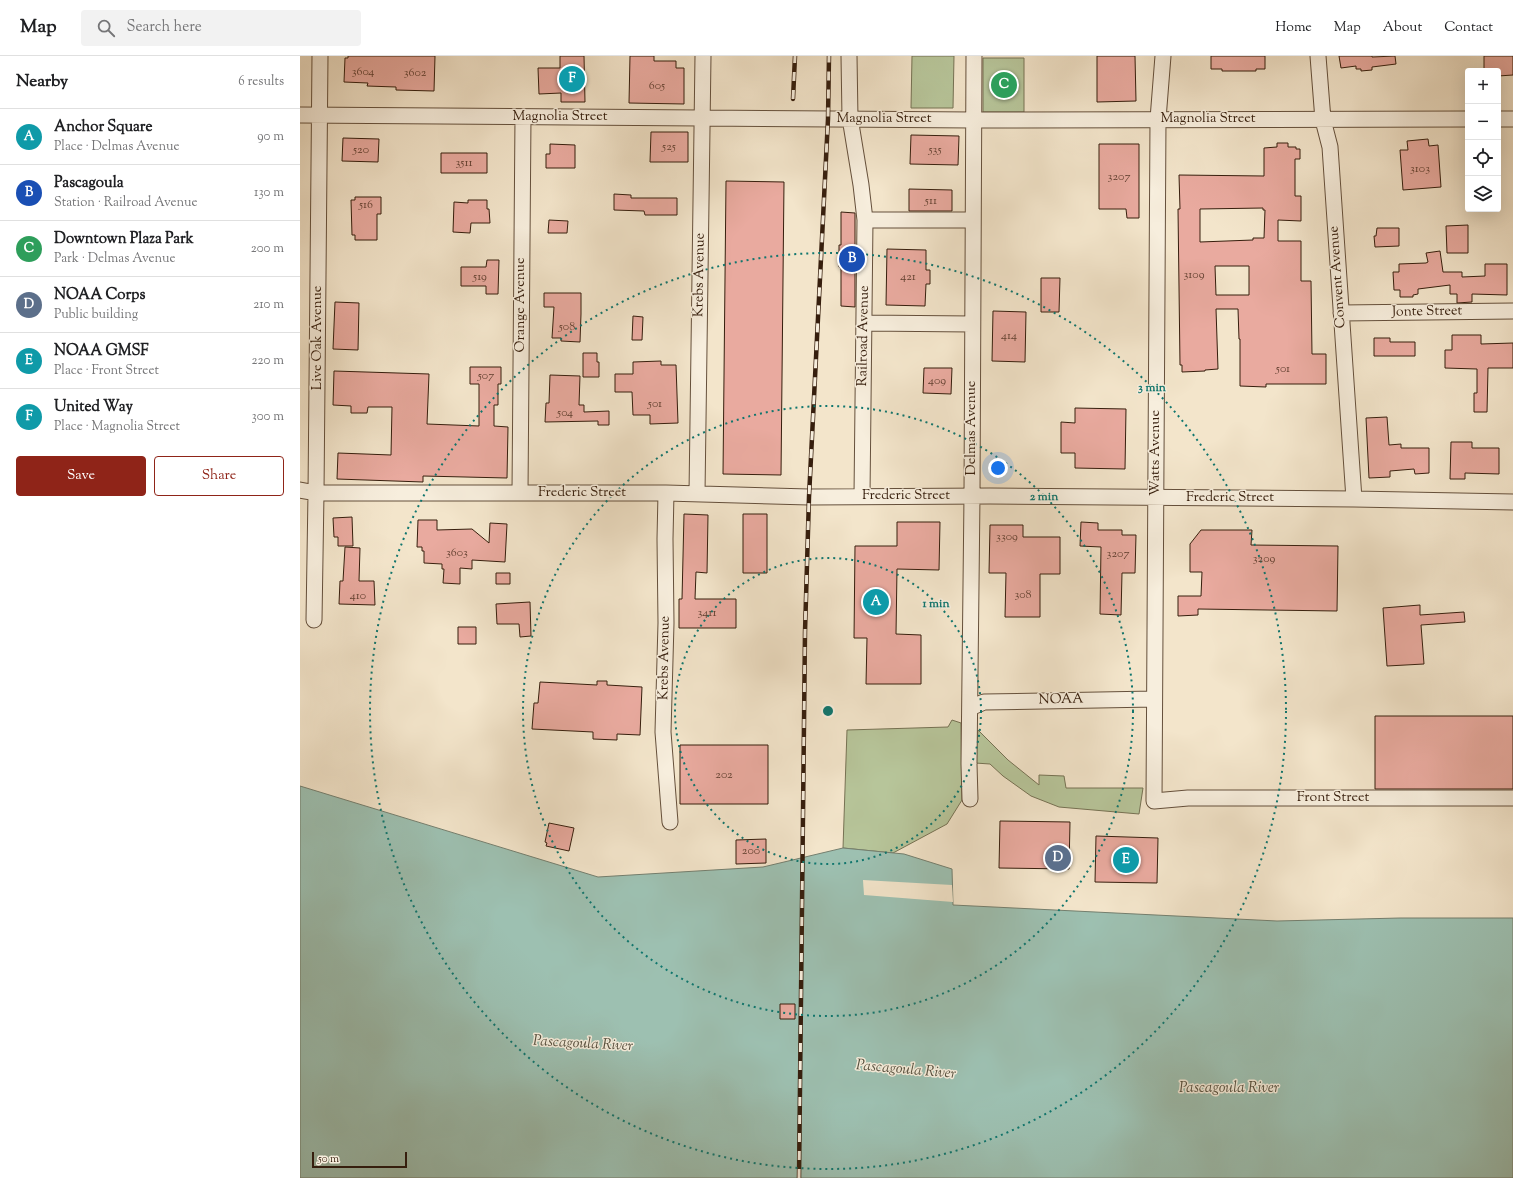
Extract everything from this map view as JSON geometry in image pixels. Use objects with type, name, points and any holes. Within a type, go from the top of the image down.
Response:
[{"type":"street","name":"Live Oak Avenue","points":[[314,620],[320,56]]},
{"type":"street","name":"Krebs Avenue","points":[[697,494],[703,56]]},
{"type":"street","name":"Railroad Avenue","points":[[849,56],[850,118],[865,220],[862,496]]},
{"type":"street","name":"Delmas Avenue","points":[[970,799],[974,56]]},
{"type":"street","name":"Watts Avenue","points":[[1154,801],[1158,119],[1163,56]]},
{"type":"street","name":"Convent Avenue","points":[[1318,56],[1323,120],[1330,147],[1354,499]]},
{"type":"street","name":"Magnolia Street","points":[[300,115],[973,120],[1465,119]]},
{"type":"street","name":"Orange Avenue","points":[[520,492],[522,117]]},
{"type":"street","points":[[1501,119],[1513,119]]},
{"type":"street","points":[[865,220],[972,220]]},
{"type":"street","name":"Jonte Street","points":[[1341,313],[1513,311]]},
{"type":"street","points":[[864,323],[972,324]]},
{"type":"street","name":"Frederic Street","points":[[300,490],[316,493],[666,493],[809,497],[972,496],[1354,499],[1513,502]]},
{"type":"street","name":"Krebs Avenue","points":[[666,493],[666,623],[663,732],[670,822]]},
{"type":"street","name":"NOAA","points":[[970,708],[984,702],[1154,699]]},
{"type":"street","name":"Front Street","points":[[1154,801],[1188,798],[1513,798]]},
{"type":"shaded area","points":[[912,56],[954,56],[953,108],[911,108]]},
{"type":"shaded area","points":[[983,58],[1024,58],[1024,112],[983,112]]},
{"type":"shaded area","points":[[952,720],[961,723],[962,800],[947,824],[893,853],[843,848],[847,730],[948,727]]},
{"type":"shaded area","points":[[978,730],[1008,760],[1039,785],[1039,775],[1064,776],[1066,788],[1143,788],[1139,814],[1059,807],[1031,796],[1003,776],[990,764],[975,763]]},
{"type":"water","name":"Pascagoula River","points":[[300,786],[598,877],[763,867],[843,848],[904,854],[952,869],[953,905],[1277,921],[1400,918],[1513,918],[1513,1178],[300,1178]]},
{"type":"pier","points":[[863,880],[952,885],[953,902],[864,895]]},
{"type":"building","points":[[348,56],[435,56],[434,91],[396,90],[396,87],[367,86],[368,83],[344,82],[345,58],[348,58]]},
{"type":"building","points":[[560,56],[584,56],[585,102],[561,102],[561,93],[539,94],[538,68],[560,68]]},
{"type":"building","points":[[630,56],[654,56],[654,61],[676,61],[676,68],[684,68],[684,104],[629,103]]},
{"type":"building","points":[[1097,56],[1135,56],[1136,101],[1097,102]]},
{"type":"building","points":[[1211,56],[1265,56],[1265,69],[1256,69],[1256,71],[1222,71],[1222,69],[1211,69]]},
{"type":"building","points":[[1339,56],[1395,56],[1396,64],[1372,67],[1372,70],[1361,71],[1361,69],[1356,69],[1356,66],[1341,68]]},
{"type":"building","points":[[1484,56],[1513,56],[1513,75],[1501,76],[1501,68],[1484,68]]},
{"type":"building","points":[[651,132],[688,132],[688,162],[650,162]]},
{"type":"building","points":[[911,135],[959,136],[958,165],[910,164]]},
{"type":"building","points":[[343,138],[379,139],[378,162],[342,161]]},
{"type":"building","points":[[1428,139],[1429,146],[1438,145],[1441,187],[1403,190],[1400,150],[1408,150],[1407,141]]},
{"type":"building","points":[[1277,143],[1288,143],[1288,147],[1296,147],[1296,149],[1300,149],[1300,159],[1295,159],[1295,196],[1301,196],[1301,221],[1278,220],[1278,241],[1301,241],[1301,281],[1311,281],[1312,354],[1326,354],[1326,384],[1266,384],[1266,387],[1240,386],[1240,339],[1238,309],[1216,309],[1218,369],[1182,372],[1182,365],[1180,365],[1179,175],[1264,176],[1264,148],[1277,147]],"holes":[[[1263,208],[1263,210],[1265,210],[1264,238],[1253,238],[1253,240],[1200,242],[1200,209]],[[1215,266],[1249,266],[1249,295],[1216,295]]]},
{"type":"building","points":[[550,144],[575,145],[575,168],[546,168],[546,154],[550,154]]},
{"type":"building","points":[[1099,144],[1139,144],[1139,218],[1127,218],[1126,209],[1099,209]]},
{"type":"building","points":[[441,153],[487,153],[487,173],[441,173]]},
{"type":"building","points":[[726,181],[784,182],[781,475],[723,474]]},
{"type":"building","points":[[909,189],[952,190],[952,211],[909,211]]},
{"type":"building","points":[[614,194],[631,195],[631,198],[677,198],[677,215],[645,215],[644,211],[614,210]]},
{"type":"building","points":[[355,197],[381,197],[381,214],[377,214],[377,240],[355,240],[355,235],[352,235],[351,200],[355,200]]},
{"type":"building","points":[[468,200],[487,200],[490,223],[471,223],[470,233],[453,232],[454,202],[468,203]]},
{"type":"building","points":[[841,212],[855,213],[855,307],[841,306],[841,267],[839,267],[839,245],[841,245]]},
{"type":"building","points":[[549,220],[568,221],[567,233],[548,233]]},
{"type":"building","points":[[1468,225],[1468,253],[1447,253],[1446,226]]},
{"type":"building","points":[[1377,228],[1399,228],[1399,246],[1375,247],[1374,236],[1376,236]]},
{"type":"building","points":[[887,249],[926,250],[926,270],[930,270],[930,284],[926,284],[925,306],[886,305]]},
{"type":"building","points":[[1440,251],[1443,272],[1462,272],[1462,277],[1485,276],[1485,264],[1507,264],[1507,295],[1472,294],[1472,302],[1457,303],[1457,294],[1450,294],[1450,285],[1418,289],[1418,294],[1413,295],[1413,297],[1400,297],[1400,290],[1394,290],[1393,272],[1399,272],[1399,264],[1426,263],[1428,262],[1426,253]]},
{"type":"building","points":[[487,260],[499,260],[498,294],[486,294],[486,286],[461,286],[461,267],[486,267]]},
{"type":"building","points":[[1041,278],[1060,278],[1059,312],[1041,312]]},
{"type":"building","points":[[544,293],[581,293],[580,342],[561,341],[561,338],[552,338],[554,307],[544,307]]},
{"type":"building","points":[[335,302],[359,303],[358,350],[333,349]]},
{"type":"building","points":[[993,311],[1026,312],[1025,362],[992,361]]},
{"type":"building","points":[[633,316],[643,317],[642,340],[632,340]]},
{"type":"building","points":[[1452,335],[1481,335],[1481,344],[1513,343],[1513,368],[1488,368],[1487,412],[1474,412],[1474,393],[1477,393],[1477,369],[1445,368],[1445,350],[1452,350]]},
{"type":"building","points":[[1374,338],[1390,338],[1390,342],[1415,342],[1415,356],[1374,356]]},
{"type":"building","points":[[583,353],[597,353],[597,362],[599,362],[599,377],[583,377]]},
{"type":"building","points":[[661,361],[661,365],[676,365],[678,423],[650,424],[650,415],[633,415],[632,392],[615,392],[615,374],[633,374],[633,362]]},
{"type":"building","points":[[470,367],[501,367],[501,384],[498,384],[498,405],[494,405],[494,426],[508,427],[507,478],[423,476],[423,482],[337,479],[338,453],[391,455],[392,407],[368,407],[367,413],[351,413],[351,406],[333,405],[334,371],[429,374],[427,424],[479,426],[479,384],[470,384]]},
{"type":"building","points":[[924,368],[952,368],[951,394],[923,393]]},
{"type":"building","points":[[550,375],[580,376],[579,405],[584,405],[584,412],[609,411],[609,425],[598,425],[598,421],[545,422],[546,403],[549,403]]},
{"type":"building","points":[[1075,408],[1126,409],[1125,469],[1075,468],[1075,453],[1061,453],[1061,422],[1075,423]]},
{"type":"building","points":[[1387,417],[1389,445],[1401,444],[1401,448],[1429,448],[1429,473],[1415,474],[1414,469],[1390,471],[1390,477],[1369,478],[1366,418]]},
{"type":"building","points":[[1451,442],[1472,442],[1472,448],[1499,448],[1499,474],[1465,473],[1465,479],[1450,479]]},
{"type":"building","points":[[684,514],[708,515],[707,573],[696,572],[695,599],[736,599],[736,628],[679,628],[679,599],[682,599]]},
{"type":"building","points":[[743,514],[767,514],[767,573],[743,573]]},
{"type":"building","points":[[352,517],[353,546],[338,546],[338,537],[334,537],[333,518]]},
{"type":"building","points":[[418,520],[437,520],[437,530],[472,529],[489,543],[490,523],[507,524],[505,562],[472,560],[472,569],[460,568],[460,584],[443,583],[444,569],[442,569],[442,564],[424,563],[424,551],[422,551],[422,547],[417,547]]},
{"type":"building","points":[[897,522],[940,522],[939,570],[897,569],[896,634],[921,635],[921,684],[866,684],[867,638],[854,638],[855,546],[897,546]]},
{"type":"building","points":[[1081,522],[1098,523],[1098,530],[1122,530],[1122,535],[1136,535],[1135,573],[1122,573],[1121,615],[1100,614],[1101,547],[1080,546]]},
{"type":"building","points":[[990,525],[1023,525],[1023,537],[1060,537],[1060,574],[1040,574],[1040,617],[1005,617],[1006,573],[989,573]]},
{"type":"building","points":[[1201,530],[1252,530],[1251,545],[1338,546],[1337,611],[1198,609],[1198,615],[1178,616],[1178,596],[1201,596],[1202,572],[1190,572],[1190,544]]},
{"type":"building","points":[[345,547],[360,548],[359,581],[374,581],[375,605],[339,604],[340,581],[343,581]]},
{"type":"building","points":[[496,573],[510,573],[510,584],[496,584]]},
{"type":"building","points":[[530,602],[531,636],[520,637],[519,624],[497,624],[496,604]]},
{"type":"building","points":[[1420,605],[1420,615],[1464,612],[1465,622],[1421,625],[1424,664],[1387,666],[1383,608]]},
{"type":"building","points":[[458,627],[476,627],[476,644],[458,644]]},
{"type":"building","points":[[597,681],[607,681],[607,685],[642,687],[640,735],[617,734],[617,740],[593,739],[593,732],[532,729],[534,703],[538,703],[540,682],[597,685]]},
{"type":"building","points":[[1375,716],[1513,716],[1513,789],[1375,789]]},
{"type":"building","points":[[680,745],[768,745],[768,804],[680,804]]},
{"type":"building","points":[[1000,821],[1070,822],[1069,869],[999,868]]},
{"type":"building","points":[[549,823],[574,828],[569,851],[546,846],[547,843],[545,842]]},
{"type":"building","points":[[1096,836],[1158,838],[1157,883],[1095,882]]},
{"type":"building","points":[[766,839],[766,863],[736,864],[736,840]]},
{"type":"building","points":[[780,1004],[795,1004],[795,1019],[780,1019]]},
{"type":"railway","points":[[793,99],[795,56]]},
{"type":"railway","points":[[799,1178],[805,632],[809,497],[828,119],[829,56]]},
{"type":"place","name":"United Way","points":[[572,79]]},
{"type":"place","name":"Downtown Plaza Park","points":[[1004,85]]},
{"type":"place","name":"Pascagoula","points":[[852,259]]},
{"type":"place","name":"Anchor Square","points":[[876,602]]},
{"type":"place","name":"NOAA Corps","points":[[1058,858]]},
{"type":"place","name":"NOAA GMSF","points":[[1126,860]]}]
